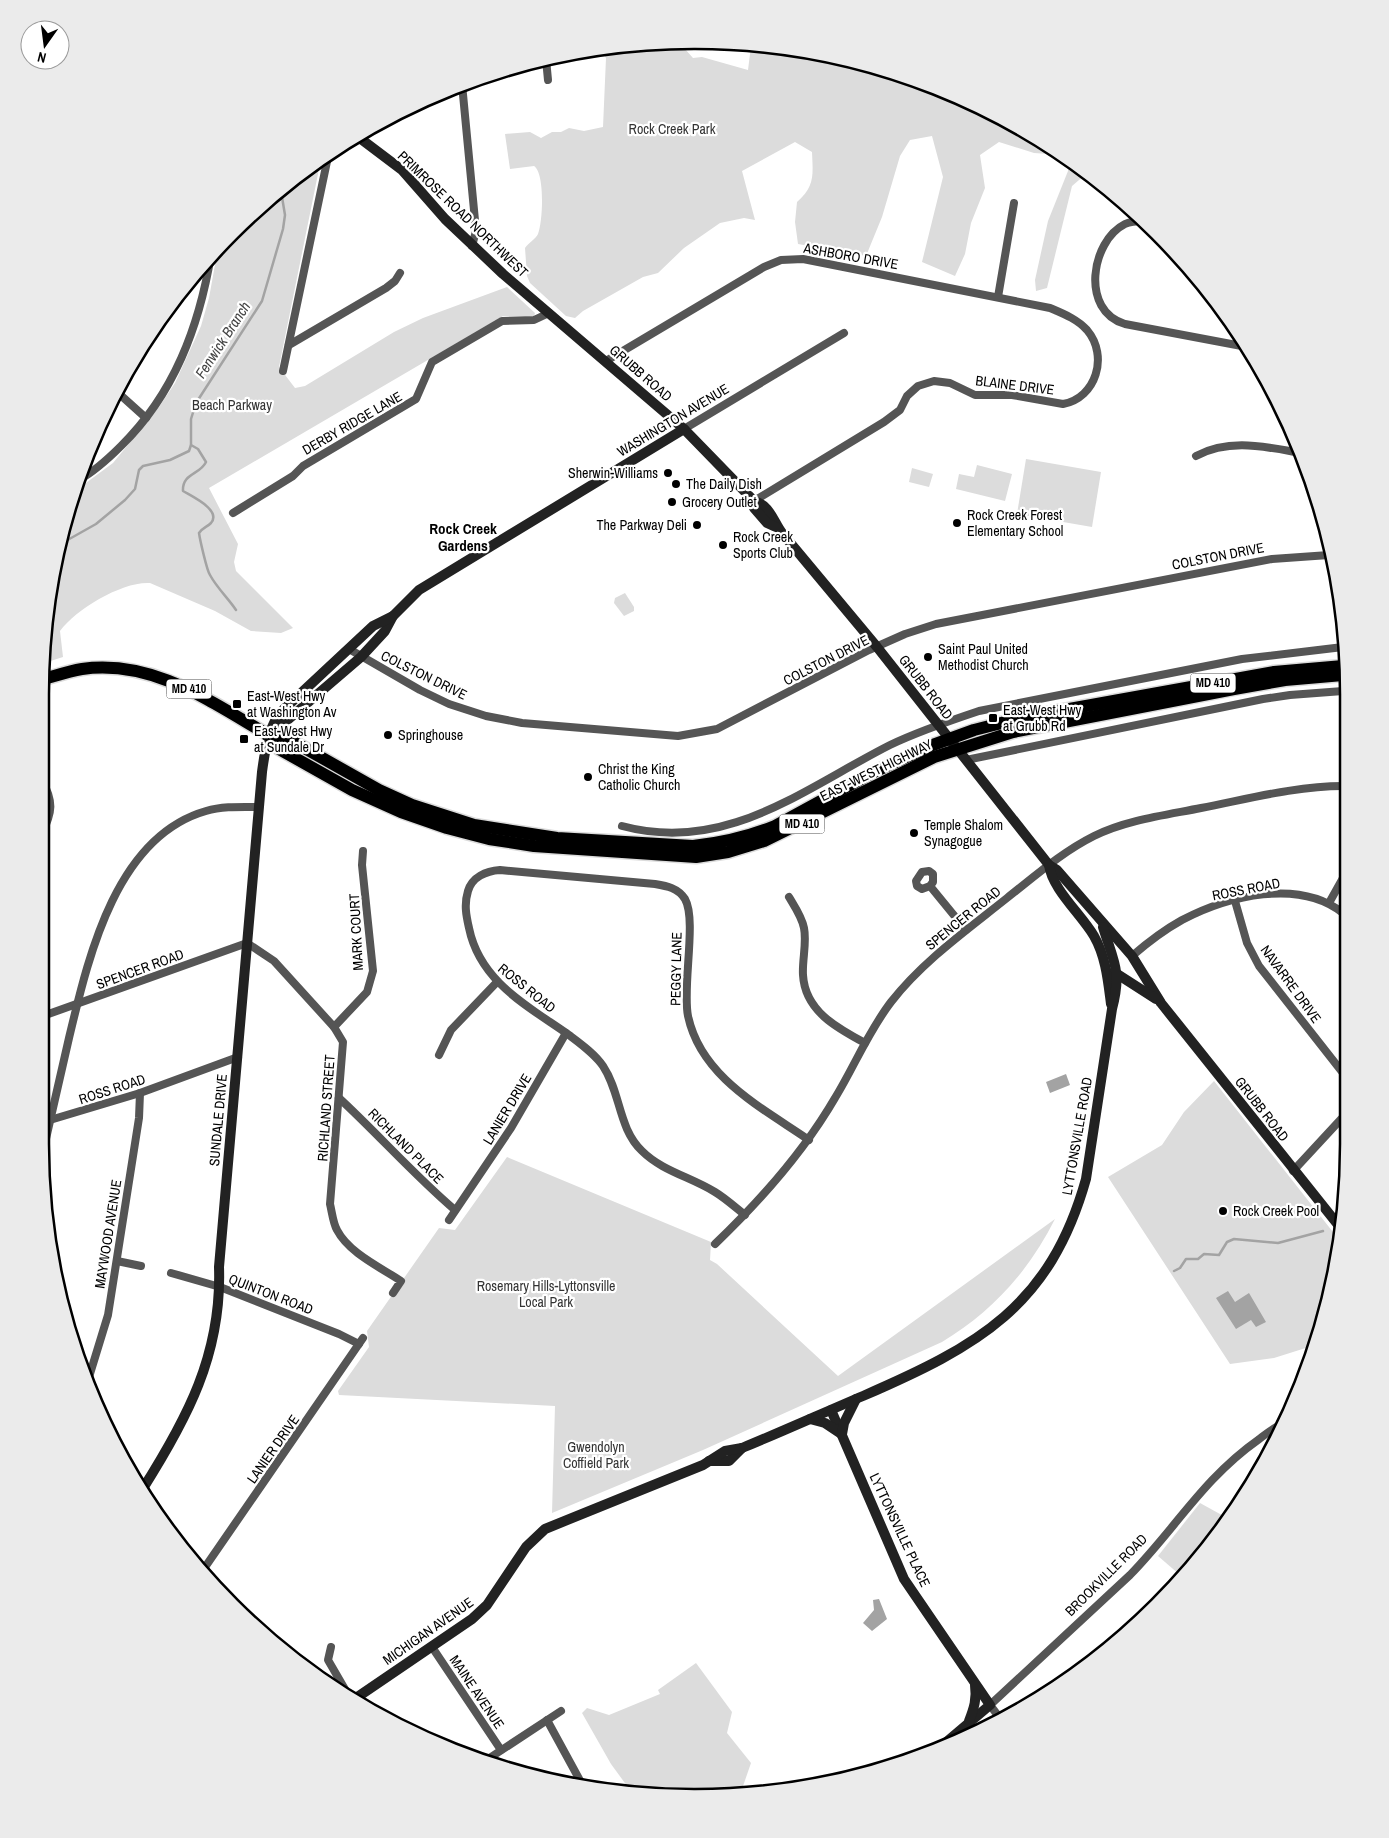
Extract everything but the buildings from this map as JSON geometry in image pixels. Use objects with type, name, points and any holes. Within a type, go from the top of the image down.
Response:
[{"type":"main road","name":"EAST-WEST HIGHWAY","points":[[49,678],[82,669],[121,668],[149,673],[184,686],[270,736],[285,737],[379,790],[440,816],[500,831],[529,835],[693,846],[718,843],[755,834],[775,826],[874,772],[1025,717],[1274,672],[1339,666]]},
{"type":"main road","name":"EAST-WEST HIGHWAY","points":[[270,736],[278,749],[352,790],[400,812],[447,828],[489,839],[534,846],[696,856],[728,852],[764,841],[934,756],[953,744],[1234,689],[1294,679],[1340,675]]},
{"type":"street","points":[[547,66],[548,80]]},
{"type":"street","points":[[463,92],[476,231],[472,246]]},
{"type":"street","name":"PRIMROSE ROAD NORTHWEST","points":[[364,140],[402,170],[445,219],[472,246],[526,293]]},
{"type":"street","points":[[283,371],[326,165]]},
{"type":"street","points":[[998,297],[1014,203]]},
{"type":"street","points":[[1134,222],[1126,223],[1117,230],[1101,251],[1094,285],[1098,301],[1104,312],[1111,318],[1125,324],[1237,345]]},
{"type":"street","name":"ASHBORO DRIVE","points":[[606,361],[764,267],[781,260],[803,259],[998,297]]},
{"type":"street","points":[[88,474],[99,467],[146,418],[165,391],[189,343],[201,304],[208,270]]},
{"type":"street","points":[[289,345],[386,288],[395,281],[400,272]]},
{"type":"street","name":"GRUBB ROAD","points":[[526,293],[684,429],[754,501],[754,508],[763,518],[778,528],[877,647],[1049,865],[1058,870],[1132,956],[1161,1003],[1336,1222]]},
{"type":"street","name":"BLAINE DRIVE","points":[[754,501],[884,422],[900,410],[907,396],[918,386],[934,381],[950,383],[976,395],[1012,395],[1063,404],[1088,392],[1096,377],[1098,362],[1095,344],[1087,331],[1071,316],[1050,308],[998,297]]},
{"type":"street","name":"DERBY RIDGE LANE","points":[[233,513],[293,476],[303,466],[416,400],[432,362],[502,320],[534,320],[549,313]]},
{"type":"street","name":"WASHINGTON AVENUE","points":[[270,736],[280,714],[374,626],[392,616],[419,590],[449,570],[844,333]]},
{"type":"street","points":[[122,396],[146,418]]},
{"type":"street","points":[[1196,456],[1210,449],[1223,446],[1255,445],[1293,451]]},
{"type":"street","name":"COLSTON DRIVE","points":[[349,649],[360,657],[449,704],[486,716],[532,724],[678,736],[717,729],[877,647],[923,628],[1004,610],[1272,559],[1325,555]]},
{"type":"street","name":"WASHINGTON AVENUE","points":[[270,736],[360,657],[385,631],[392,616]]},
{"type":"street","name":"EAST-WEST HIGHWAY","points":[[622,826],[683,833],[726,827],[746,820],[892,745],[938,725],[985,710],[1214,664],[1310,649],[1339,647]]},
{"type":"street","points":[[966,760],[1290,694],[1340,691]]},
{"type":"street","name":"SUNDALE DRIVE","points":[[146,1483],[171,1444],[195,1397],[211,1348],[220,1287],[219,1267],[264,754],[270,736]]},
{"type":"street","name":"SPENCER ROAD","points":[[715,1244],[745,1215],[809,1140],[835,1098],[865,1043],[889,1004],[904,985],[966,930],[1049,865],[1078,844],[1111,829],[1150,819],[1296,790],[1340,786]]},
{"type":"street","points":[[49,793],[51,810],[49,815]]},
{"type":"street","points":[[49,1124],[89,955],[105,914],[123,880],[148,849],[181,822],[206,811],[230,807],[259,807]]},
{"type":"street","points":[[664,845],[665,831]]},
{"type":"street","name":"MARK COURT","points":[[334,1027],[367,992],[372,971],[366,881],[362,865],[363,851]]},
{"type":"street","name":"GRUBB ROAD","points":[[1049,865],[1051,878],[1081,916],[1095,938],[1106,967],[1127,982],[1142,988],[1161,1003]]},
{"type":"street","name":"ROSS ROAD","points":[[656,884],[493,870],[476,877],[469,887],[466,898],[470,937],[482,964],[497,982],[520,1002],[585,1046],[603,1066],[613,1086],[625,1127],[642,1152],[661,1166],[715,1192],[745,1215]]},
{"type":"street","points":[[1329,903],[1340,883]]},
{"type":"street","name":"PEGGY LANE","points":[[656,884],[670,886],[685,900],[689,916],[688,1014],[699,1045],[715,1070],[740,1092],[809,1140]]},
{"type":"street","points":[[930,886],[966,930]]},
{"type":"street","name":"ROSS ROAD","points":[[1132,956],[1182,920],[1206,909],[1235,901],[1287,893],[1308,896],[1329,903],[1340,911]]},
{"type":"street","points":[[789,897],[801,917],[805,929],[803,975],[806,990],[814,1004],[833,1026],[865,1043]]},
{"type":"street","name":"NAVARRE DRIVE","points":[[1235,901],[1247,943],[1259,966],[1340,1069]]},
{"type":"street","name":"LYTTONSVILLE ROAD","points":[[831,1410],[929,1368],[992,1329],[1034,1286],[1060,1246],[1080,1202],[1086,1179],[1112,1009],[1118,988],[1118,975],[1102,923]]},
{"type":"street","name":"SPENCER ROAD","points":[[49,1014],[247,944]]},
{"type":"street","name":"RICHLAND STREET","points":[[247,944],[274,961],[334,1027],[343,1042],[330,1204],[336,1229],[353,1249],[401,1281],[393,1293]]},
{"type":"street","name":"LYTTONSVILLE ROAD","points":[[1106,967],[1112,1009]]},
{"type":"street","points":[[439,1055],[450,1030],[497,982]]},
{"type":"street","name":"LANIER DRIVE","points":[[449,1220],[511,1128],[566,1033]]},
{"type":"street","name":"ROSS ROAD","points":[[50,1120],[140,1093],[238,1057]]},
{"type":"street","name":"MAYWOOD AVENUE","points":[[91,1371],[108,1315],[139,1118],[140,1093]]},
{"type":"street","name":"RICHLAND PLACE","points":[[339,1098],[365,1122],[423,1183],[456,1210]]},
{"type":"street","points":[[1293,1171],[1340,1120]]},
{"type":"street","points":[[117,1261],[141,1266]]},
{"type":"street","name":"QUINTON ROAD","points":[[171,1274],[220,1287],[361,1341]]},
{"type":"street","name":"LANIER DRIVE","points":[[206,1566],[361,1341]]},
{"type":"street","points":[[810,1419],[825,1422],[842,1434],[847,1415],[856,1399]]},
{"type":"street","name":"MICHIGAN AVENUE","points":[[360,1695],[472,1619],[487,1605],[526,1547],[544,1530],[709,1461],[729,1461],[742,1448],[831,1410]]},
{"type":"street","name":"LYTTONSVILLE PLACE","points":[[831,1410],[904,1579],[990,1705]]},
{"type":"street","name":"BROOKVILLE ROAD","points":[[955,1734],[990,1705],[1130,1575],[1149,1556],[1193,1499],[1227,1464],[1273,1431]]},
{"type":"street","points":[[331,1647],[328,1660],[340,1683]]},
{"type":"street","name":"MAINE AVENUE","points":[[432,1648],[501,1750]]},
{"type":"street","points":[[968,1723],[977,1695],[974,1681]]},
{"type":"street","points":[[990,1705],[997,1714]]},
{"type":"street","points":[[492,1756],[561,1711]]},
{"type":"street","points":[[547,1720],[579,1779]]},
{"type":"green space","name":"Rock Creek Park","points":[[685,49],[693,58],[702,57],[748,70],[750,51],[820,61],[902,83],[942,98],[980,115],[1047,154],[1034,153],[999,142],[980,155],[985,188],[971,223],[965,254],[955,276],[922,262],[943,177],[932,136],[910,140],[900,156],[882,217],[866,256],[798,244],[795,222],[797,202],[810,185],[813,167],[812,152],[795,142],[742,171],[755,220],[744,218],[720,223],[684,248],[658,273],[643,277],[583,311],[575,318],[566,316],[530,283],[527,276],[525,248],[536,238],[540,228],[542,198],[540,178],[538,170],[534,166],[510,169],[505,134],[530,132],[541,138],[552,132],[561,132],[569,128],[584,131],[603,127],[606,58],[604,55],[652,50]]},
{"type":"green space","points":[[1068,168],[1082,178],[1072,186],[1047,288],[1036,291],[1035,280],[1048,221]]},
{"type":"green space","name":"Beach Parkway","points":[[319,170],[279,367],[295,388],[305,386],[394,332],[423,318],[507,287],[535,313],[534,316],[503,316],[209,488],[238,544],[234,562],[236,571],[293,628],[281,633],[251,631],[215,611],[150,583],[139,584],[101,598],[77,614],[60,631],[63,657],[50,661],[54,610],[61,569],[84,484],[113,463],[159,407],[175,383],[201,326],[209,298],[215,262],[269,209]]},
{"type":"green space","points":[[1026,459],[1101,472],[1092,527],[1017,514]]},
{"type":"green space","points":[[977,465],[1012,474],[1005,501],[956,489],[959,474],[974,477]]},
{"type":"green space","points":[[912,468],[933,474],[929,487],[909,482]]},
{"type":"green space","points":[[625,593],[634,607],[634,611],[624,616],[614,603],[615,598]]},
{"type":"green space","name":"Rock Creek Pool","points":[[1214,1081],[1334,1233],[1328,1269],[1307,1348],[1274,1358],[1230,1364],[1108,1177],[1162,1145],[1184,1112]]},
{"type":"green space","name":"Rosemary Hills-Lyttonsville Local Park","points":[[507,1157],[711,1242],[710,1260],[717,1264],[838,1376],[1055,1219],[1033,1256],[1008,1289],[977,1317],[942,1342],[703,1450],[552,1513],[555,1406],[339,1395],[338,1391],[369,1347],[367,1331],[439,1228],[455,1230]]},
{"type":"green space","points":[[1200,1503],[1222,1515],[1207,1537],[1177,1572],[1158,1556]]},
{"type":"green space","points":[[696,1663],[732,1712],[727,1733],[751,1763],[743,1787],[694,1789],[627,1786],[611,1764],[582,1713],[587,1708],[609,1715],[660,1694],[658,1690]]},
{"type":"shaded area","points":[[1066,1074],[1070,1085],[1050,1093],[1046,1082]]},
{"type":"shaded area","points":[[1228,1291],[1235,1302],[1249,1293],[1266,1322],[1256,1327],[1251,1320],[1236,1329],[1216,1298]]},
{"type":"shaded area","points":[[879,1599],[887,1619],[872,1631],[863,1623],[874,1610],[873,1600]]},
{"type":"waterway","name":"Fenwick Branch","points":[[68,540],[96,524],[125,500],[135,489],[139,470],[143,466],[170,460],[189,451],[191,445],[191,419],[196,403],[262,301],[283,229],[285,215],[282,198]]},
{"type":"waterway","points":[[191,445],[198,449],[206,462],[200,469],[188,477],[183,485],[183,491],[204,504],[212,513],[211,523],[199,533],[207,568],[216,584],[236,610]]},
{"type":"waterway","points":[[1174,1271],[1180,1268],[1186,1259],[1198,1259],[1204,1254],[1219,1255],[1227,1242],[1234,1239],[1278,1243],[1323,1231]]},
{"type":"place","name":"Sherwin-Williams","points":[[668,473]]},
{"type":"place","name":"The Daily Dish","points":[[676,484]]},
{"type":"place","name":"Grocery Outlet","points":[[672,502]]},
{"type":"place","name":"Rock Creek Forest Elementary School","points":[[957,523]]},
{"type":"place","name":"The Parkway Deli","points":[[697,525]]},
{"type":"place","name":"Rock Creek Sports Club","points":[[723,545]]},
{"type":"place","name":"Saint Paul United Methodist Church","points":[[928,657]]},
{"type":"place","name":"East-West Hwy at Washington Av","points":[[237,704]]},
{"type":"place","name":"East-West Hwy at Grubb Rd","points":[[993,718]]},
{"type":"place","name":"Springhouse","points":[[388,735]]},
{"type":"place","name":"East-West Hwy at Sundale Dr","points":[[244,739]]},
{"type":"place","name":"Christ the King Catholic Church","points":[[588,777]]},
{"type":"place","name":"Temple Shalom Synagogue","points":[[914,833]]},
{"type":"place","name":"Rock Creek Pool","points":[[1223,1211]]},
{"type":"district","name":"Rock Creek Gardens","points":[[463,538]]},
{"type":"park label","name":"Gwendolyn Coffield Park","points":[[596,1455]]}]
